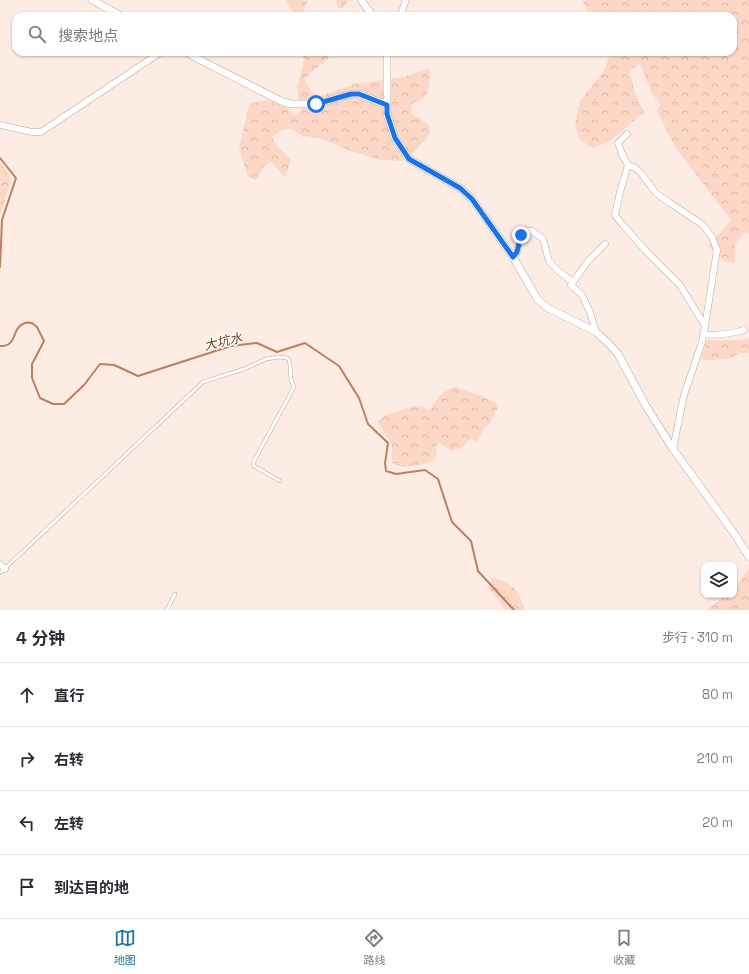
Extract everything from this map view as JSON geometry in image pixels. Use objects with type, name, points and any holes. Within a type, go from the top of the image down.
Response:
[{"type":"street","points":[[361,0],[370,12]]},
{"type":"street","points":[[402,12],[406,0]]},
{"type":"street","points":[[97,1],[115,12]]},
{"type":"street","points":[[0,125],[32,132],[41,132],[155,56]]},
{"type":"street","points":[[193,56],[283,102],[292,104],[316,104],[351,94],[359,94],[387,105]]},
{"type":"street","points":[[388,56],[387,114],[395,138],[409,159],[460,188],[472,199],[513,257],[538,300],[548,308],[596,332],[618,354],[646,406],[673,449],[736,536],[749,557]]},
{"type":"street","points":[[627,134],[618,143],[628,165],[641,173],[656,193],[703,225],[712,237],[717,250],[705,326],[684,396],[673,449]]},
{"type":"street","points":[[628,165],[620,192],[616,214],[622,224],[646,251],[680,285],[705,326]]},
{"type":"street","points":[[513,257],[517,252],[521,235],[526,230],[532,231],[543,239],[549,261],[557,270],[573,282]]},
{"type":"street","points":[[596,332],[590,312],[582,295],[571,285],[588,261],[606,244]]},
{"type":"street","points":[[703,334],[714,336],[744,330]]},
{"type":"lane","points":[[2,569],[203,382],[266,359],[280,357],[287,358],[289,360],[291,380],[294,388],[253,463],[254,466],[280,481]]},
{"type":"lane","points":[[167,610],[175,594]]},
{"type":"green space","points":[[286,0],[308,0],[303,12],[294,12]]},
{"type":"green space","points":[[336,0],[348,0],[343,8],[338,8]]},
{"type":"green space","points":[[582,0],[749,0],[749,234],[745,232],[735,244],[735,263],[725,262],[708,246],[731,220],[675,147],[657,111],[660,104],[651,92],[640,64],[629,70],[636,96],[644,112],[610,141],[593,148],[580,140],[575,126],[580,101],[604,71],[610,56],[737,56],[737,12],[588,12]]},
{"type":"green space","points":[[303,56],[328,56],[329,58],[304,79],[315,98],[355,84],[404,77],[429,68],[430,84],[426,96],[412,104],[411,113],[428,124],[430,134],[416,150],[402,161],[381,160],[350,151],[322,139],[303,136],[291,129],[284,129],[272,137],[276,145],[291,160],[285,177],[271,162],[264,166],[256,180],[248,177],[239,148],[249,105],[267,100],[287,108],[296,116],[301,110],[297,90],[304,59]]},
{"type":"green space","points":[[0,162],[11,180],[0,216]]},
{"type":"green space","points":[[749,338],[749,353],[740,353],[728,359],[701,359],[707,340],[744,340]]},
{"type":"green space","points":[[454,387],[481,396],[496,403],[498,408],[490,423],[485,426],[477,442],[471,439],[463,447],[452,451],[440,443],[437,444],[436,456],[431,462],[415,466],[402,467],[393,464],[391,444],[388,437],[377,422],[386,415],[414,406],[430,410],[445,391]]},
{"type":"green space","points":[[749,568],[749,610],[706,610],[723,598],[737,598],[737,585]]},
{"type":"green space","points":[[491,577],[505,582],[514,588],[520,596],[525,610],[504,610],[498,599],[488,588],[491,582]]},
{"type":"waterway","name":"大坑水","points":[[0,158],[16,178],[2,220],[0,267]]},
{"type":"waterway","name":"大坑水","points":[[0,346],[10,343],[21,325],[32,323],[37,327],[44,341],[32,364],[32,378],[40,398],[53,404],[64,404],[84,385],[100,364],[114,365],[138,376],[231,346],[257,343],[277,352],[305,343],[339,366],[359,398],[368,424],[388,443],[385,463],[386,471],[396,474],[425,470],[438,479],[452,522],[471,541],[478,571],[514,610]]},
{"type":"route","points":[[316,104],[351,94],[359,94],[387,105],[387,114],[395,138],[409,159],[460,188],[472,199],[513,257],[517,252],[521,235]]}]
